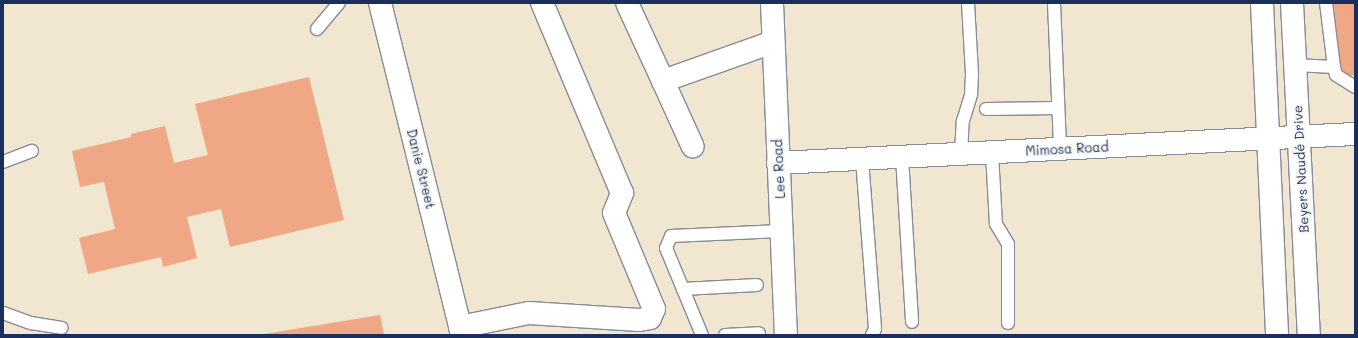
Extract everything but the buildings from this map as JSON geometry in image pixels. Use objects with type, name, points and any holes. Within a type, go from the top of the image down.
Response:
[{"type":"street","name":"Danie Street","points":[[380,3],[461,331]]},
{"type":"street","points":[[461,331],[529,313],[639,320],[650,318],[654,309],[614,213],[622,193],[542,3]]},
{"type":"street","points":[[627,3],[693,147]]},
{"type":"street","name":"Lee Road","points":[[772,3],[786,335]]},
{"type":"street","points":[[1262,3],[1277,335]]},
{"type":"street","name":"Beyers Naudé Drive","points":[[1292,3],[1309,335]]},
{"type":"street","points":[[663,81],[773,42]]},
{"type":"street","name":"Mimosa Road","points":[[778,163],[1355,134]]},
{"type":"lane","points":[[317,30],[339,3]]},
{"type":"lane","points":[[962,154],[963,122],[971,94],[972,74],[968,3]]},
{"type":"lane","points":[[1054,3],[1060,149]]},
{"type":"lane","points":[[1326,3],[1336,75],[1355,87]]},
{"type":"lane","points":[[1296,65],[1334,67]]},
{"type":"lane","points":[[986,108],[1058,108]]},
{"type":"lane","points":[[3,162],[32,151]]},
{"type":"lane","points":[[992,153],[996,224],[1008,244],[1008,322]]},
{"type":"lane","points":[[902,157],[912,322]]},
{"type":"lane","points":[[862,159],[875,329],[872,335]]},
{"type":"lane","points":[[702,335],[666,248],[671,236],[781,231]]},
{"type":"lane","points":[[683,289],[757,284]]},
{"type":"lane","points":[[3,313],[31,323],[62,328]]},
{"type":"lane","points":[[725,335],[759,333]]}]
